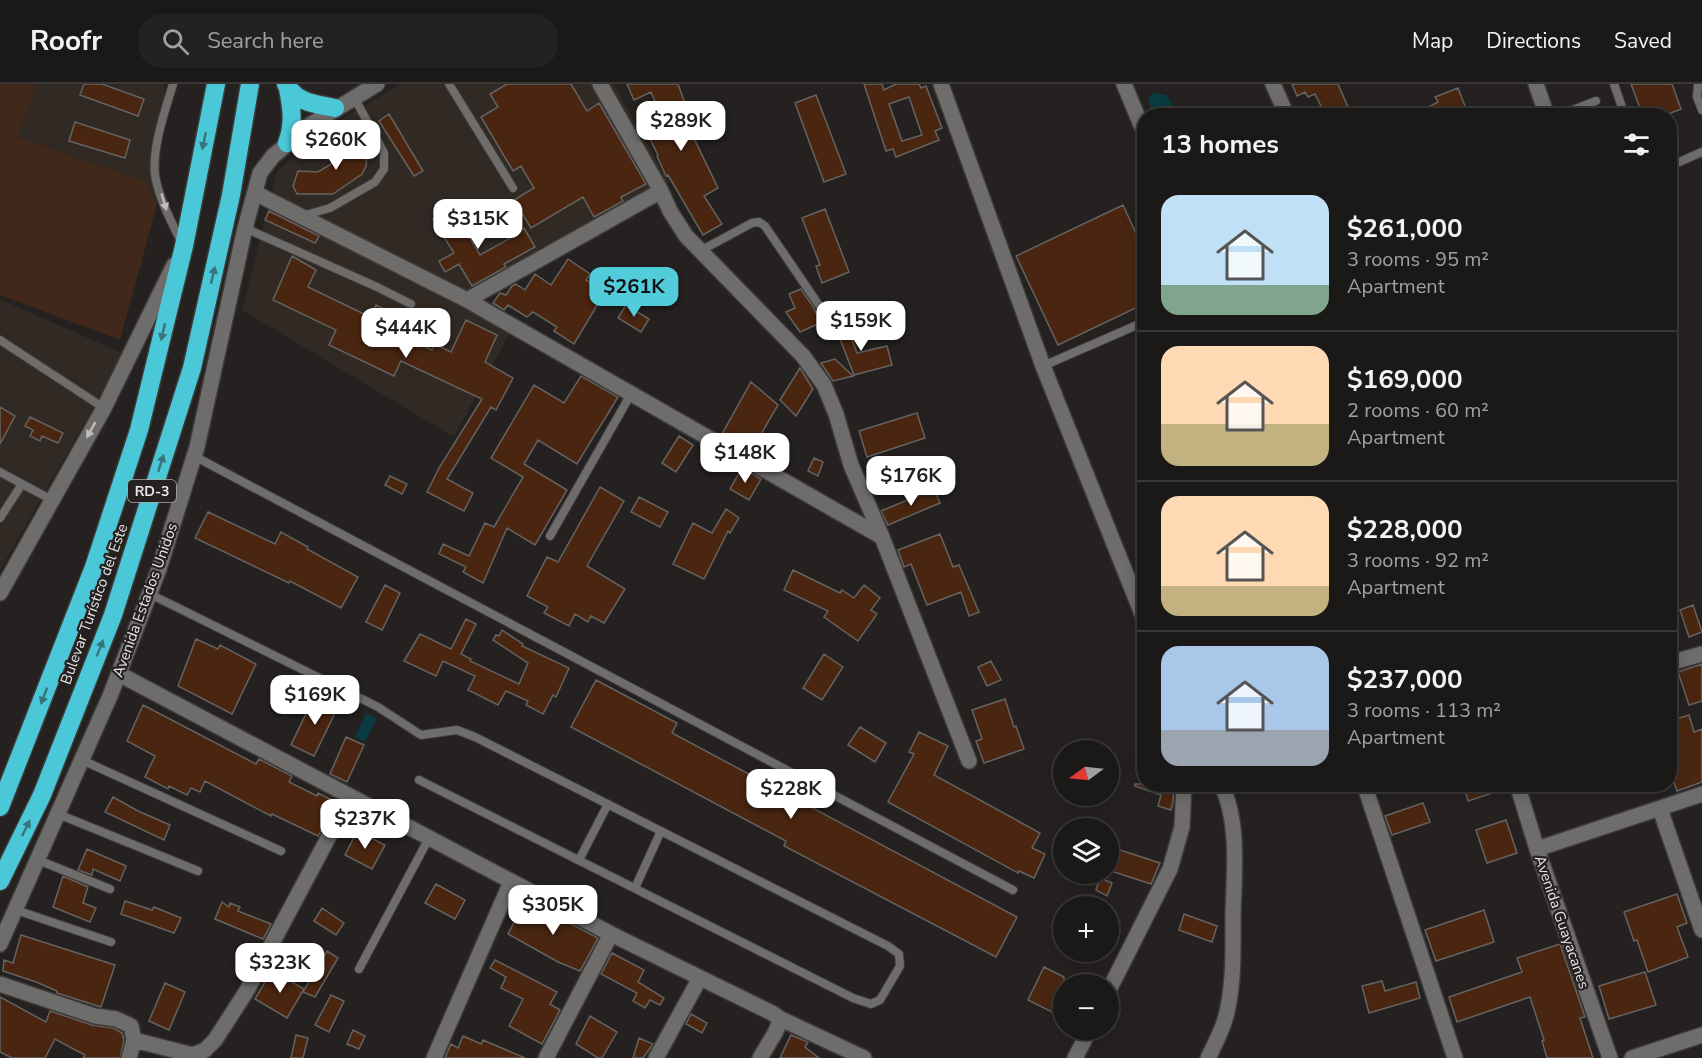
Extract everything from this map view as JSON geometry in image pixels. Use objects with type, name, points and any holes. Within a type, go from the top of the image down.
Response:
[{"type":"highway","name":"Bulevar Turístico del Este","points":[[0,807],[94,567],[139,430],[184,246],[216,84]]},
{"type":"highway","name":"Bulevar Turístico del Este","points":[[0,881],[42,795],[113,615],[192,368],[231,195],[250,84]]},
{"type":"highway","points":[[287,87],[303,101],[335,108]]},
{"type":"highway","points":[[287,87],[293,117],[287,143]]},
{"type":"street","name":"Avenida Estados Unidos","points":[[0,944],[119,674],[150,594],[194,456],[245,228],[260,173],[287,143],[335,108],[377,84]]},
{"type":"street","points":[[600,84],[686,236],[803,356],[824,385],[836,414],[851,465],[882,537],[969,761]]},
{"type":"street","points":[[941,84],[1043,366],[1137,601]]},
{"type":"street","points":[[1124,84],[1137,115]]},
{"type":"street","points":[[1273,84],[1284,108]]},
{"type":"street","points":[[1536,84],[1544,108]]},
{"type":"street","points":[[467,300],[661,191]]},
{"type":"street","points":[[255,193],[467,300],[882,537]]},
{"type":"street","points":[[1,591],[104,408],[184,246]]},
{"type":"street","points":[[1677,661],[1702,654]]},
{"type":"street","points":[[119,674],[611,934],[864,1058]]},
{"type":"street","points":[[1117,974],[1170,869],[1182,827],[1184,792]]},
{"type":"street","points":[[1208,1058],[1218,1040],[1228,1009],[1232,977],[1234,838],[1225,792]]},
{"type":"street","points":[[1367,792],[1455,1058]]},
{"type":"street","name":"Avenida Guayacanes","points":[[1519,792],[1610,1058]]},
{"type":"street","points":[[1537,849],[1702,794]]},
{"type":"street","points":[[0,984],[95,1016],[116,1019],[131,1026],[134,1052],[193,1055],[205,1050],[215,1040],[246,992],[350,797]]},
{"type":"street","points":[[1660,808],[1702,930]]},
{"type":"street","points":[[434,1058],[511,882]]},
{"type":"street","points":[[546,1058],[611,934]]},
{"type":"street","points":[[656,1058],[700,978]]},
{"type":"street","points":[[760,1058],[781,1019]]},
{"type":"street","points":[[1632,1058],[1702,1035]]},
{"type":"street","points":[[1075,1058],[1084,1040]]},
{"type":"lane","points":[[172,84],[158,135],[155,176],[167,213],[184,246]]},
{"type":"lane","points":[[449,84],[513,188]]},
{"type":"lane","points":[[1614,84],[1622,108]]},
{"type":"lane","points":[[1698,84],[1697,97],[1702,110]]},
{"type":"lane","points":[[301,217],[330,208],[375,182],[384,169],[384,153],[354,97]]},
{"type":"lane","points":[[1578,108],[1596,101]]},
{"type":"lane","points":[[1677,163],[1702,152]]},
{"type":"lane","points":[[700,251],[752,223],[759,222],[765,226],[827,317]]},
{"type":"lane","points":[[245,228],[411,304]]},
{"type":"lane","points":[[1043,366],[1137,325]]},
{"type":"lane","points":[[0,340],[104,408]]},
{"type":"lane","points":[[550,536],[631,394]]},
{"type":"lane","points":[[194,456],[1013,890]]},
{"type":"lane","points":[[0,472],[52,500]]},
{"type":"lane","points":[[0,518],[22,484]]},
{"type":"lane","points":[[150,594],[378,707],[421,735],[457,730],[475,737],[888,946],[899,954],[900,966],[879,1000],[871,1004],[853,998],[419,780]]},
{"type":"lane","points":[[82,760],[282,850]]},
{"type":"lane","points":[[579,860],[608,804]]},
{"type":"lane","points":[[58,814],[198,871]]},
{"type":"lane","points":[[635,888],[661,831]]},
{"type":"lane","points":[[359,969],[429,838]]},
{"type":"lane","points":[[38,860],[110,888]]},
{"type":"lane","points":[[16,910],[111,942]]},
{"type":"shaded area","points":[[0,84],[37,84],[18,137],[145,181],[157,205],[120,340],[0,295]]},
{"type":"shaded area","points":[[37,84],[165,84],[157,205],[145,181],[18,137]]},
{"type":"shaded area","points":[[400,84],[614,84],[669,183],[451,300],[509,334],[454,437],[242,310],[277,172],[314,136]]},
{"type":"shaded area","points":[[0,299],[124,354],[0,570]]},
{"type":"water","points":[[1155,93],[1166,95],[1175,108],[1151,108],[1148,98]]},
{"type":"water","points":[[366,713],[377,718],[365,742],[355,737]]},
{"type":"building","points":[[84,84],[102,84],[144,99],[138,116],[80,95]]},
{"type":"building","points":[[507,84],[571,84],[587,111],[599,103],[646,184],[621,197],[623,201],[594,217],[583,197],[531,228],[514,200],[534,188],[521,166],[513,171],[481,117],[498,107],[490,94]]},
{"type":"building","points":[[627,84],[678,84],[694,128],[690,130],[718,188],[704,196],[722,224],[703,235],[668,175],[666,176],[646,131],[664,123],[651,92],[634,100]]},
{"type":"building","points":[[864,84],[882,84],[884,90],[896,84],[919,84],[921,88],[926,86],[942,128],[935,131],[939,140],[896,157],[893,149],[886,151]],"holes":[[[909,97],[922,135],[902,141],[889,104]]]},
{"type":"building","points":[[1292,84],[1338,84],[1348,108],[1322,108],[1315,94],[1308,97],[1305,92],[1297,96]]},
{"type":"building","points":[[1631,84],[1672,84],[1681,109],[1677,111],[1677,108],[1640,108]]},
{"type":"building","points":[[1458,88],[1466,108],[1427,108],[1438,102],[1435,97]]},
{"type":"building","points":[[816,95],[846,174],[824,182],[795,103]]},
{"type":"building","points":[[389,114],[423,171],[414,176],[379,121]]},
{"type":"building","points":[[75,122],[130,140],[125,158],[69,141]]},
{"type":"building","points":[[363,134],[368,141],[366,166],[362,174],[333,194],[297,194],[293,186],[298,171],[318,172],[343,157],[346,141]]},
{"type":"building","points":[[1123,205],[1137,236],[1137,307],[1058,345],[1016,256]]},
{"type":"building","points":[[452,208],[480,255],[524,228],[535,247],[504,264],[506,267],[472,286],[459,264],[445,272],[439,261],[454,253],[433,219]]},
{"type":"building","points":[[825,209],[849,272],[822,283],[816,266],[820,265],[802,218]]},
{"type":"building","points":[[269,211],[319,236],[315,243],[265,220]]},
{"type":"building","points":[[292,256],[316,270],[308,287],[370,317],[376,305],[388,311],[385,318],[406,328],[402,336],[432,350],[434,344],[451,352],[466,320],[497,335],[485,362],[513,378],[496,410],[491,407],[447,479],[473,493],[464,511],[427,492],[439,468],[482,399],[401,361],[394,376],[329,345],[336,330],[273,300]]},
{"type":"building","points":[[568,259],[590,274],[586,280],[605,292],[574,344],[554,331],[557,327],[533,312],[527,317],[508,305],[504,310],[493,303],[500,293],[506,295],[516,284],[525,290],[535,274],[551,285]]},
{"type":"building","points":[[801,289],[814,308],[820,323],[800,332],[786,312],[795,308],[789,294]]},
{"type":"building","points":[[626,305],[649,319],[641,332],[618,318]]},
{"type":"building","points":[[844,317],[857,353],[887,346],[892,365],[854,375],[833,321]]},
{"type":"building","points":[[835,359],[853,376],[833,381],[821,363]]},
{"type":"building","points":[[800,368],[813,389],[796,416],[780,400]]},
{"type":"building","points":[[581,376],[618,397],[577,464],[538,440],[524,464],[567,490],[535,545],[507,528],[483,583],[463,572],[466,567],[439,554],[443,544],[469,556],[485,523],[494,527],[523,477],[491,458],[534,385],[564,403]]},
{"type":"building","points":[[751,382],[778,405],[753,448],[722,434]]},
{"type":"building","points":[[0,407],[15,416],[0,444]]},
{"type":"building","points":[[917,413],[925,438],[867,457],[859,431]]},
{"type":"building","points":[[30,417],[63,433],[58,443],[42,436],[40,441],[30,436],[33,430],[25,426]]},
{"type":"building","points":[[679,436],[693,445],[676,472],[662,463]]},
{"type":"building","points":[[814,458],[823,462],[818,476],[808,471]]},
{"type":"building","points":[[742,468],[761,479],[749,500],[730,489]]},
{"type":"building","points":[[390,476],[407,484],[402,494],[385,485]]},
{"type":"building","points":[[600,487],[624,501],[587,566],[625,589],[604,623],[591,616],[588,622],[575,614],[569,626],[544,613],[548,607],[527,596],[547,557],[558,562]]},
{"type":"building","points":[[934,489],[940,503],[888,525],[881,511]]},
{"type":"building","points":[[639,497],[668,512],[660,527],[631,512]]},
{"type":"building","points":[[726,509],[739,518],[730,533],[728,531],[704,579],[673,564],[693,523],[712,533]]},
{"type":"building","points":[[208,512],[275,544],[281,532],[358,577],[341,608],[290,581],[289,583],[195,538]]},
{"type":"building","points":[[940,534],[953,567],[959,565],[979,612],[969,616],[961,592],[927,605],[911,564],[904,567],[898,550]]},
{"type":"building","points":[[793,570],[840,593],[842,590],[854,598],[864,585],[880,598],[871,610],[877,614],[858,641],[824,617],[828,611],[784,590]]},
{"type":"building","points":[[385,585],[400,593],[382,630],[366,622]]},
{"type":"building","points":[[1693,605],[1702,632],[1689,637],[1680,610]]},
{"type":"building","points":[[466,619],[476,624],[461,654],[471,659],[470,661],[519,684],[528,663],[493,640],[502,630],[523,644],[522,646],[569,668],[556,697],[553,695],[543,714],[526,705],[528,701],[506,691],[498,705],[468,690],[475,676],[443,661],[436,676],[404,661],[420,634],[451,649]]},
{"type":"building","points":[[196,639],[218,649],[220,645],[256,664],[232,714],[178,686]]},
{"type":"building","points":[[824,654],[843,667],[822,700],[803,688]]},
{"type":"building","points":[[991,661],[1001,680],[987,686],[978,667]]},
{"type":"building","points":[[1702,664],[1702,701],[1689,705],[1678,672]]},
{"type":"building","points":[[596,680],[677,723],[672,733],[1017,917],[996,957],[784,846],[786,841],[571,727]]},
{"type":"building","points":[[315,695],[338,707],[314,756],[291,745]]},
{"type":"building","points":[[1005,699],[1024,749],[984,763],[976,741],[982,739],[972,710]]},
{"type":"building","points":[[143,705],[256,764],[259,759],[292,776],[289,782],[317,796],[318,793],[336,802],[318,836],[272,814],[271,816],[205,781],[200,792],[191,788],[187,795],[169,786],[168,789],[145,777],[155,756],[127,741]]},
{"type":"building","points":[[1689,715],[1694,732],[1702,729],[1702,782],[1677,791],[1677,719]]},
{"type":"building","points":[[860,727],[886,743],[875,762],[848,745]]},
{"type":"building","points":[[919,732],[948,746],[934,775],[1040,833],[1032,848],[1045,854],[1034,878],[1019,871],[1018,873],[888,802],[914,754],[909,752]]},
{"type":"building","points":[[346,737],[364,745],[347,782],[330,774]]},
{"type":"building","points":[[1152,792],[1174,792],[1171,810],[1158,806],[1161,795]]},
{"type":"building","points":[[1465,792],[1496,792],[1468,801]]},
{"type":"building","points":[[113,797],[170,825],[164,840],[105,812]]},
{"type":"building","points":[[1423,803],[1430,822],[1392,835],[1385,816]]},
{"type":"building","points":[[1506,820],[1517,853],[1487,863],[1476,830]]},
{"type":"building","points":[[357,831],[385,845],[372,869],[345,855]]},
{"type":"building","points":[[87,849],[126,866],[120,881],[93,869],[92,875],[78,870]]},
{"type":"building","points":[[1119,850],[1160,863],[1151,884],[1119,874]]},
{"type":"building","points":[[63,876],[88,887],[83,903],[96,908],[90,922],[53,907]]},
{"type":"building","points":[[436,884],[465,900],[455,919],[425,903]]},
{"type":"building","points":[[1098,884],[1112,884],[1107,896],[1096,890]]},
{"type":"building","points":[[1677,894],[1687,923],[1677,927],[1688,957],[1648,972],[1624,912]]},
{"type":"building","points":[[125,901],[152,910],[154,907],[181,918],[174,933],[121,914]]},
{"type":"building","points":[[222,902],[229,907],[230,903],[240,907],[238,911],[271,924],[263,939],[215,919]]},
{"type":"building","points":[[521,902],[534,908],[535,905],[598,938],[580,971],[558,962],[508,934],[519,913],[516,912]]},
{"type":"building","points":[[322,908],[344,923],[336,935],[314,921]]},
{"type":"building","points":[[1484,910],[1494,942],[1436,961],[1425,930]]},
{"type":"building","points":[[1184,914],[1217,926],[1212,942],[1179,930]]},
{"type":"building","points":[[21,935],[115,965],[101,1007],[57,993],[36,982],[3,971],[4,960],[13,963]]},
{"type":"building","points":[[1560,944],[1585,1017],[1580,1018],[1593,1058],[1547,1058],[1542,1041],[1544,1040],[1530,997],[1457,1022],[1449,997],[1522,972],[1517,958]]},
{"type":"building","points":[[327,951],[338,958],[315,997],[303,992]]},
{"type":"building","points":[[612,953],[644,970],[638,982],[664,998],[660,1005],[650,1000],[645,1008],[633,1001],[637,993],[601,974]]},
{"type":"building","points":[[495,960],[557,992],[550,1004],[560,1010],[542,1044],[509,1026],[523,999],[501,988],[506,977],[490,968]]},
{"type":"building","points":[[1044,967],[1058,974],[1053,974],[1053,1012],[1028,1000]]},
{"type":"building","points":[[272,970],[304,989],[287,1018],[255,999]]},
{"type":"building","points":[[1645,972],[1656,1005],[1609,1019],[1599,986]]},
{"type":"building","points":[[1382,981],[1385,991],[1416,982],[1420,998],[1369,1013],[1362,986]]},
{"type":"building","points":[[165,983],[185,992],[169,1030],[149,1021]]},
{"type":"building","points":[[331,995],[344,1001],[329,1032],[315,1025]]},
{"type":"building","points":[[0,997],[46,1022],[50,1011],[92,1025],[113,1028],[122,1033],[124,1040],[120,1058],[83,1058],[85,1055],[55,1039],[45,1058],[12,1058],[0,1052]]},
{"type":"building","points":[[691,1014],[707,1023],[702,1033],[686,1024]]},
{"type":"building","points":[[590,1016],[617,1032],[602,1058],[598,1058],[576,1044]]},
{"type":"building","points":[[353,1030],[365,1036],[359,1049],[347,1044]]},
{"type":"building","points":[[296,1035],[308,1038],[303,1058],[291,1058]]},
{"type":"building","points":[[791,1035],[808,1042],[805,1047],[819,1058],[780,1058]]},
{"type":"building","points":[[463,1036],[481,1044],[483,1040],[525,1058],[445,1058],[451,1044],[458,1048]]},
{"type":"building","points":[[639,1038],[653,1044],[643,1058],[633,1058]]}]
